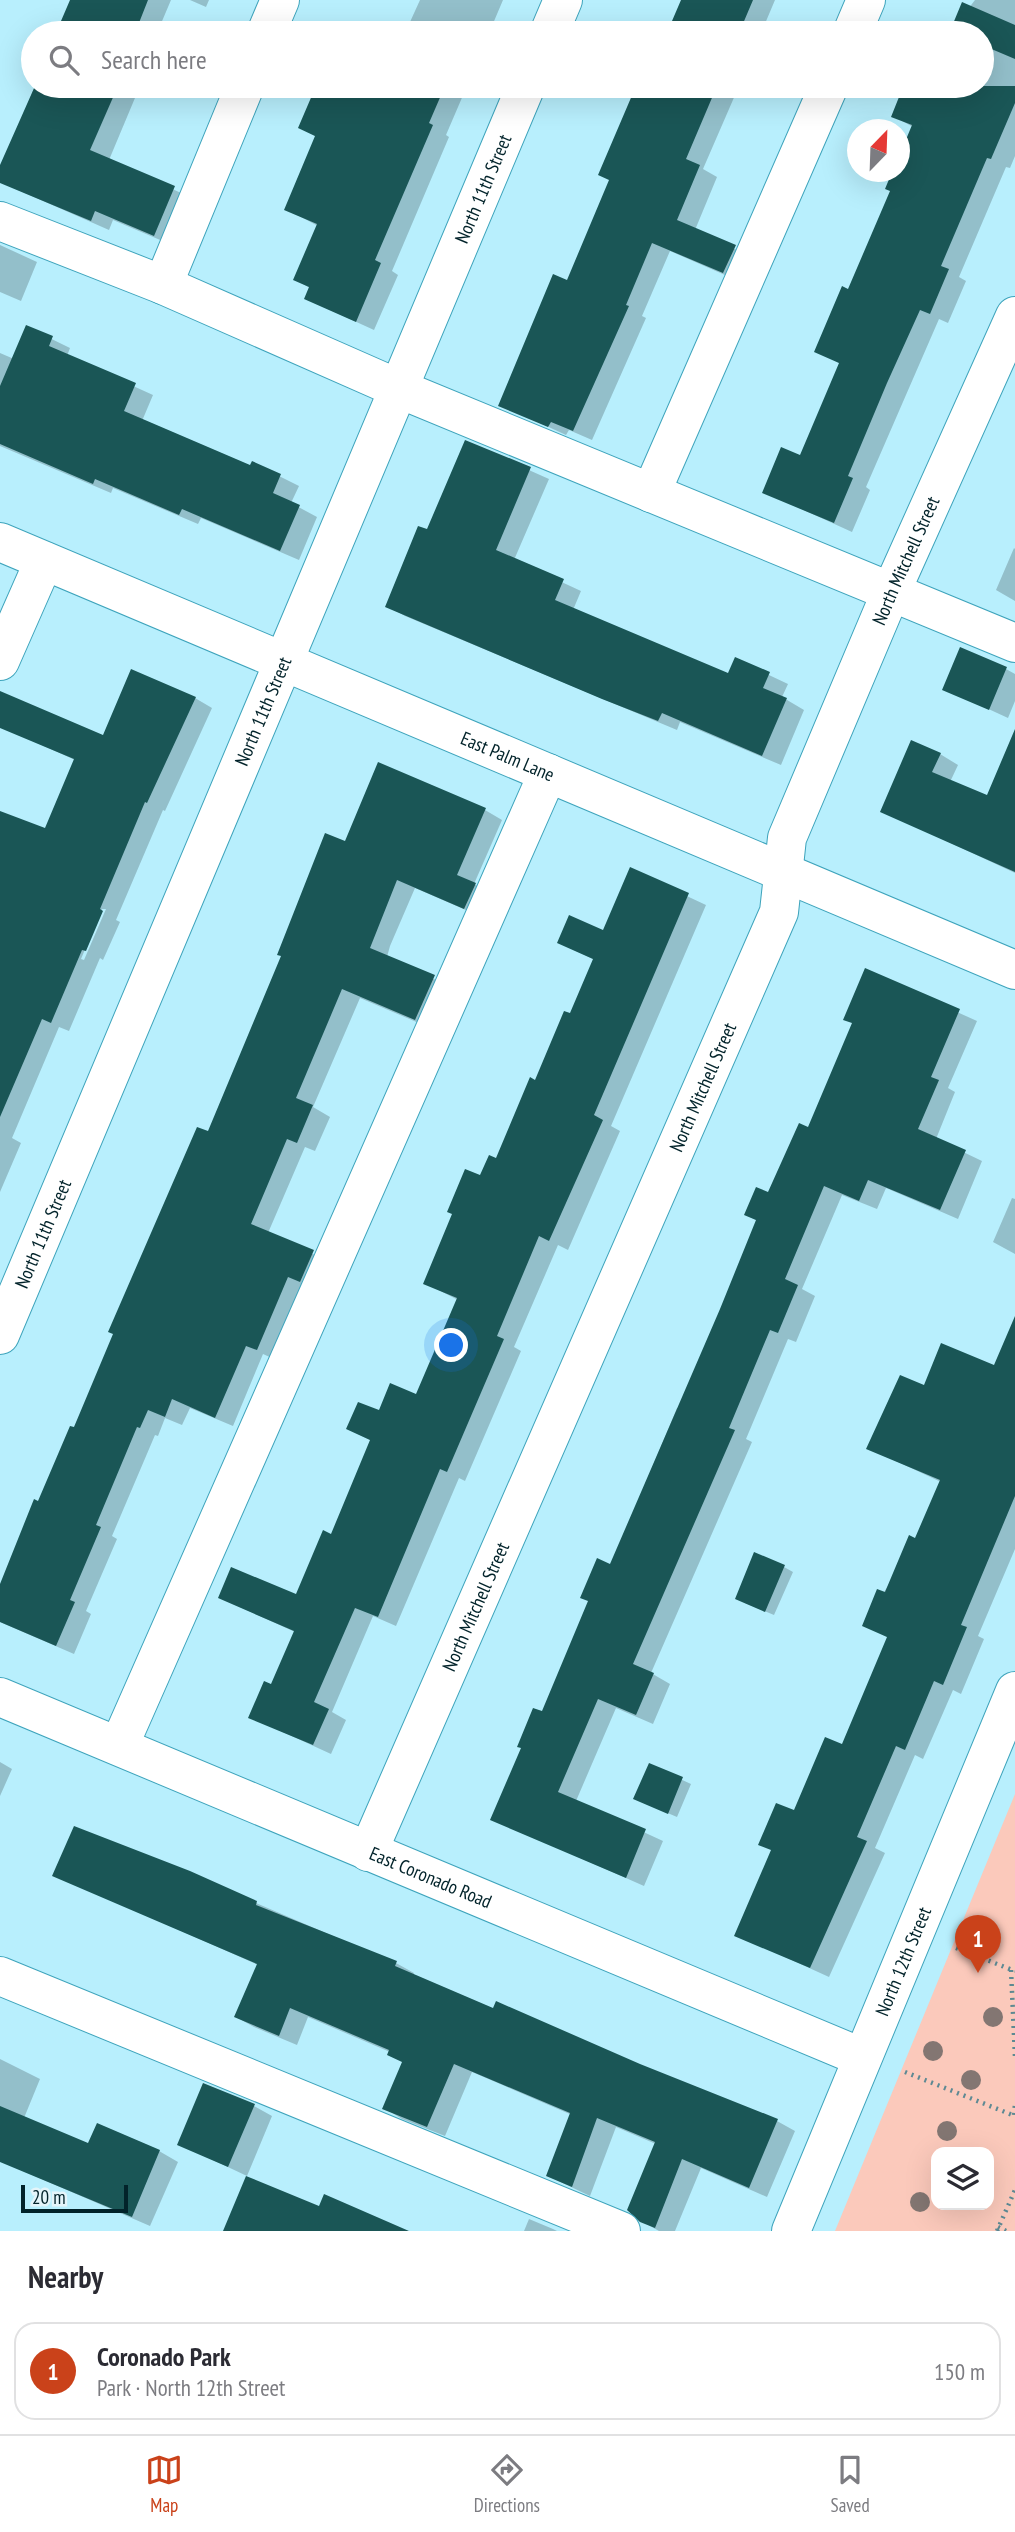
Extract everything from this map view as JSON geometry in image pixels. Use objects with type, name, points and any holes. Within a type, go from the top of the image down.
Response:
[{"type":"street","points":[[271,21],[280,0]]},
{"type":"street","points":[[554,21],[563,0]]},
{"type":"street","points":[[857,21],[866,0]]},
{"type":"street","points":[[163,285],[240,98]]},
{"type":"street","name":"North 11th Street","points":[[0,1335],[521,98]]},
{"type":"street","points":[[651,493],[824,98]]},
{"type":"street","points":[[0,221],[163,285],[397,388],[1015,643]]},
{"type":"street","name":"North Mitchell Street","points":[[369,1852],[779,912],[787,838],[891,592],[1015,316]]},
{"type":"street","name":"East Palm Lane","points":[[0,542],[1015,970]]},
{"type":"street","points":[[0,661],[44,561]]},
{"type":"street","points":[[119,1746],[548,773]]},
{"type":"street","name":"North 12th Street","points":[[791,2231],[1015,1691]]},
{"type":"street","name":"East Coronado Road","points":[[0,1697],[861,2057]]},
{"type":"street","points":[[0,1976],[621,2231]]},
{"type":"path","points":[[956,1948],[1013,1971],[1015,2057]]},
{"type":"path","points":[[905,2072],[1014,2116],[1015,2104]]},
{"type":"path","points":[[1006,2231],[998,2229],[1015,2190]]},
{"type":"shaded area","points":[[1015,1794],[1015,2231],[835,2231]]},
{"type":"building","points":[[70,0],[148,0],[140,21],[61,21]]},
{"type":"building","points":[[681,0],[753,0],[744,21],[672,21]]},
{"type":"building","points":[[962,2],[1015,25],[1015,59],[994,50],[994,21],[954,21]]},
{"type":"building","points":[[994,86],[1015,86],[1015,103],[991,159],[987,158],[941,266],[949,269],[930,314],[920,310],[848,476],[853,478],[834,523],[762,493],[781,447],[800,455],[839,363],[814,352],[842,286],[848,289],[890,191],[885,189],[888,182],[910,182],[912,125],[910,119],[891,117],[899,98],[994,98]]},
{"type":"building","points":[[30,98],[113,98],[90,150],[175,186],[154,236],[95,211],[91,221],[0,183],[0,165]]},
{"type":"building","points":[[311,98],[440,98],[429,123],[433,125],[375,260],[381,263],[356,322],[304,299],[309,287],[293,280],[317,224],[284,210],[315,136],[298,128]]},
{"type":"building","points":[[631,98],[712,98],[686,159],[700,165],[677,220],[736,245],[723,273],[652,243],[626,305],[629,306],[573,431],[551,422],[548,427],[498,406],[553,274],[567,280],[609,180],[598,175]]},
{"type":"building","points":[[26,325],[53,336],[49,346],[136,383],[124,411],[250,465],[252,461],[281,474],[273,493],[300,505],[280,551],[182,509],[179,515],[95,479],[93,484],[0,444],[0,386]]},
{"type":"building","points":[[465,440],[531,467],[496,550],[564,579],[555,600],[728,673],[735,657],[770,672],[763,688],[787,698],[762,756],[662,713],[658,721],[602,699],[385,607],[418,526],[427,529]]},
{"type":"building","points":[[960,647],[1007,667],[989,710],[942,690]]},
{"type":"building","points":[[131,669],[196,697],[147,803],[145,802],[100,909],[103,911],[86,951],[82,950],[51,1023],[42,1019],[0,1117],[0,811],[45,828],[74,759],[0,728],[0,691],[103,735]]},
{"type":"building","points":[[1015,729],[1015,872],[880,812],[911,740],[941,753],[932,772],[987,795]]},
{"type":"building","points":[[378,762],[486,808],[457,875],[476,883],[464,909],[397,880],[370,948],[435,975],[415,1020],[342,989],[296,1098],[313,1105],[297,1143],[287,1139],[251,1224],[314,1250],[300,1282],[288,1277],[257,1350],[246,1346],[215,1418],[172,1399],[165,1417],[148,1410],[140,1428],[137,1427],[96,1525],[101,1527],[70,1600],[75,1602],[56,1646],[0,1622],[0,1584],[34,1499],[38,1501],[70,1426],[74,1427],[113,1334],[108,1332],[197,1127],[208,1131],[281,956],[277,955],[325,833],[345,841]]},
{"type":"building","points":[[630,867],[689,893],[594,1115],[603,1120],[549,1241],[539,1236],[497,1336],[504,1339],[447,1472],[440,1469],[378,1617],[355,1608],[314,1702],[329,1709],[313,1745],[248,1718],[264,1681],[271,1684],[294,1631],[218,1598],[231,1567],[296,1594],[323,1530],[331,1534],[370,1440],[346,1429],[358,1402],[379,1410],[390,1383],[416,1394],[457,1298],[423,1284],[452,1214],[447,1212],[465,1169],[480,1175],[489,1155],[496,1158],[530,1077],[535,1080],[564,1011],[570,1013],[593,959],[557,943],[569,915],[603,930]]},
{"type":"building","points":[[865,968],[960,1009],[931,1077],[939,1080],[918,1129],[966,1150],[940,1210],[868,1180],[859,1201],[824,1186],[785,1279],[798,1285],[778,1333],[770,1330],[729,1428],[735,1430],[633,1664],[654,1673],[636,1715],[598,1699],[558,1792],[646,1829],[626,1878],[490,1820],[521,1748],[517,1747],[533,1708],[542,1711],[588,1601],[580,1598],[597,1558],[610,1564],[720,1309],[756,1220],[744,1215],[756,1187],[768,1192],[799,1123],[808,1127],[852,1023],[843,1020]]},
{"type":"building","points":[[1015,1316],[1015,1496],[961,1625],[967,1627],[943,1685],[934,1681],[905,1750],[896,1746],[857,1837],[867,1841],[810,1968],[734,1936],[771,1850],[758,1845],[776,1803],[794,1810],[825,1737],[842,1744],[887,1637],[862,1626],[877,1589],[885,1592],[909,1535],[915,1538],[940,1480],[866,1449],[900,1375],[924,1385],[941,1343],[994,1365]]},
{"type":"building","points":[[754,1552],[785,1565],[765,1612],[735,1599]]},
{"type":"building","points":[[649,1763],[683,1777],[668,1814],[633,1799]]},
{"type":"building","points":[[74,1826],[190,1871],[257,1901],[256,1905],[397,1961],[395,1966],[493,2008],[496,2001],[640,2064],[778,2119],[749,2188],[682,2159],[655,2228],[640,2222],[627,2210],[655,2142],[597,2118],[572,2187],[546,2176],[570,2113],[454,2064],[427,2127],[382,2109],[402,2062],[387,2055],[389,2050],[290,2008],[279,2036],[234,2017],[257,1964],[52,1876]]},
{"type":"building","points":[[203,2083],[255,2104],[228,2167],[177,2145]]},
{"type":"building","points":[[0,2106],[88,2143],[97,2123],[160,2150],[132,2217],[0,2162]]},
{"type":"building","points":[[246,2176],[319,2206],[324,2194],[409,2231],[223,2231]]},
{"type":"place","name":"Coronado Park","points":[[978,1973]]}]
